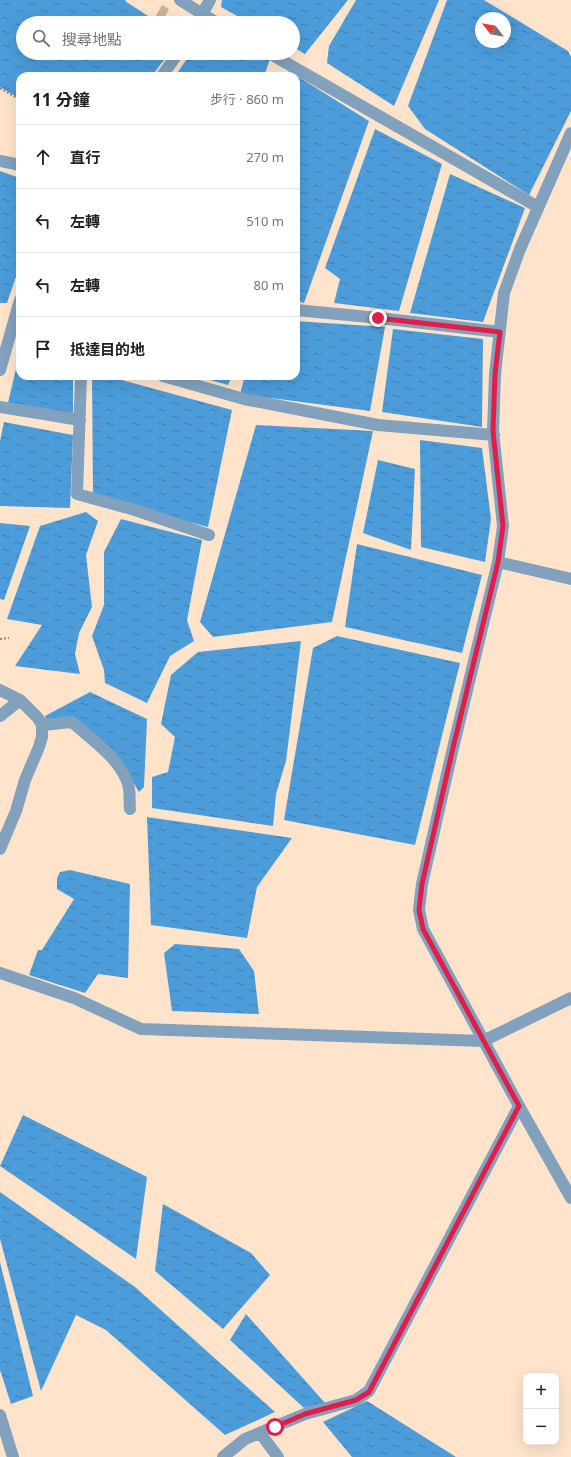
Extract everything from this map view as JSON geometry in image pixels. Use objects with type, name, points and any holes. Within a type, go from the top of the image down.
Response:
[{"type":"street","points":[[180,0],[197,16]]},
{"type":"street","points":[[202,16],[210,0]]},
{"type":"street","points":[[165,72],[173,60]]},
{"type":"street","points":[[281,60],[538,207]]},
{"type":"street","points":[[571,133],[520,249],[504,293],[495,374],[494,435],[503,526],[498,562],[422,884],[419,910],[423,929],[483,1041],[571,1198]]},
{"type":"street","points":[[0,161],[16,165]]},
{"type":"street","points":[[300,310],[500,332]]},
{"type":"street","points":[[0,370],[16,314]]},
{"type":"street","points":[[81,380],[77,494],[135,510],[210,535]]},
{"type":"street","points":[[177,380],[244,399],[378,425],[494,435]]},
{"type":"street","points":[[0,407],[80,420]]},
{"type":"street","points":[[498,562],[571,579]]},
{"type":"street","points":[[0,690],[20,700],[38,718],[42,725],[42,737],[39,747],[25,780],[16,811],[0,848]]},
{"type":"street","points":[[0,716],[20,700]]},
{"type":"street","points":[[42,725],[72,722],[98,745],[115,762],[128,782],[130,809]]},
{"type":"street","points":[[0,974],[74,998],[141,1029],[483,1041],[571,998]]},
{"type":"street","points":[[223,1457],[245,1439],[305,1414],[356,1400],[369,1392],[519,1106]]},
{"type":"street","points":[[0,1415],[13,1457]]},
{"type":"street","points":[[260,1433],[278,1457]]},
{"type":"path","points":[[0,88],[16,98]]},
{"type":"path","points":[[0,639],[9,638]]},
{"type":"water","points":[[0,0],[126,0],[125,1],[148,16],[16,16],[16,60],[164,60],[155,72],[16,72],[16,97],[0,87]]},
{"type":"water","points":[[222,0],[348,0],[305,54],[300,51],[300,16],[237,16],[221,7]]},
{"type":"water","points":[[356,0],[439,0],[394,106],[327,63],[329,46]]},
{"type":"water","points":[[447,0],[484,0],[504,12],[475,12],[475,48],[511,48],[511,16],[568,51],[571,57],[571,111],[529,195],[425,129],[408,106]]},
{"type":"water","points":[[186,60],[270,60],[265,72],[178,72]]},
{"type":"water","points":[[300,78],[369,121],[304,303],[300,302]]},
{"type":"water","points":[[375,129],[442,164],[399,311],[334,303],[340,279],[325,268]]},
{"type":"water","points":[[0,171],[16,177],[16,277],[7,303],[0,303]]},
{"type":"water","points":[[450,174],[525,208],[483,322],[410,313]]},
{"type":"water","points":[[300,321],[385,327],[370,411],[240,394],[244,380],[300,380]]},
{"type":"water","points":[[393,329],[483,339],[482,427],[382,412]]},
{"type":"water","points":[[16,369],[16,380],[73,380],[73,423],[6,411]]},
{"type":"water","points":[[92,380],[122,380],[232,410],[208,527],[93,497]]},
{"type":"water","points":[[210,380],[230,380],[228,385]]},
{"type":"water","points":[[4,422],[73,435],[70,508],[0,506],[0,441]]},
{"type":"water","points":[[256,425],[373,431],[332,622],[213,637],[200,622]]},
{"type":"water","points":[[420,440],[482,448],[491,519],[485,562],[421,547]]},
{"type":"water","points":[[378,460],[415,469],[411,550],[363,533]]},
{"type":"water","points":[[86,512],[98,521],[86,555],[92,607],[79,633],[75,654],[80,674],[15,666],[42,625],[7,619],[40,526]]},
{"type":"water","points":[[121,519],[202,540],[187,620],[194,641],[170,656],[147,703],[105,683],[104,670],[92,636],[104,605],[104,552]]},
{"type":"water","points":[[0,523],[30,526],[4,600],[0,599]]},
{"type":"water","points":[[357,544],[482,575],[462,653],[345,627]]},
{"type":"water","points":[[337,636],[460,663],[415,845],[284,820],[313,648]]},
{"type":"water","points":[[301,641],[286,761],[276,794],[273,826],[152,808],[152,777],[168,772],[175,737],[161,724],[171,675],[198,652]]},
{"type":"water","points":[[90,692],[147,719],[144,787],[139,792],[127,772],[78,728],[46,722],[45,716]]},
{"type":"water","points":[[147,817],[292,838],[257,887],[247,938],[151,925]]},
{"type":"water","points":[[70,870],[130,884],[128,978],[98,974],[85,993],[29,975],[38,950],[42,950],[74,899],[57,889],[57,878],[60,872]]},
{"type":"water","points":[[175,944],[239,949],[254,971],[259,1014],[172,1011],[164,953]]},
{"type":"water","points":[[23,1115],[147,1177],[136,1259],[0,1166]]},
{"type":"water","points":[[0,1192],[135,1287],[275,1412],[225,1435],[106,1330],[76,1315],[41,1391],[0,1239]]},
{"type":"water","points":[[163,1204],[251,1253],[270,1275],[223,1329],[155,1271]]},
{"type":"water","points":[[0,1262],[33,1396],[11,1404],[0,1370]]},
{"type":"water","points":[[246,1314],[325,1403],[304,1408],[230,1340]]},
{"type":"water","points":[[367,1401],[456,1457],[352,1457],[323,1422]]},
{"type":"building","points":[[162,5],[169,9],[166,16],[156,16]]},
{"type":"route","points":[[275,1427],[305,1414],[356,1400],[369,1392],[519,1106],[423,929],[419,910],[422,884],[498,562],[503,526],[493,431],[495,374],[500,332],[378,318]]}]
